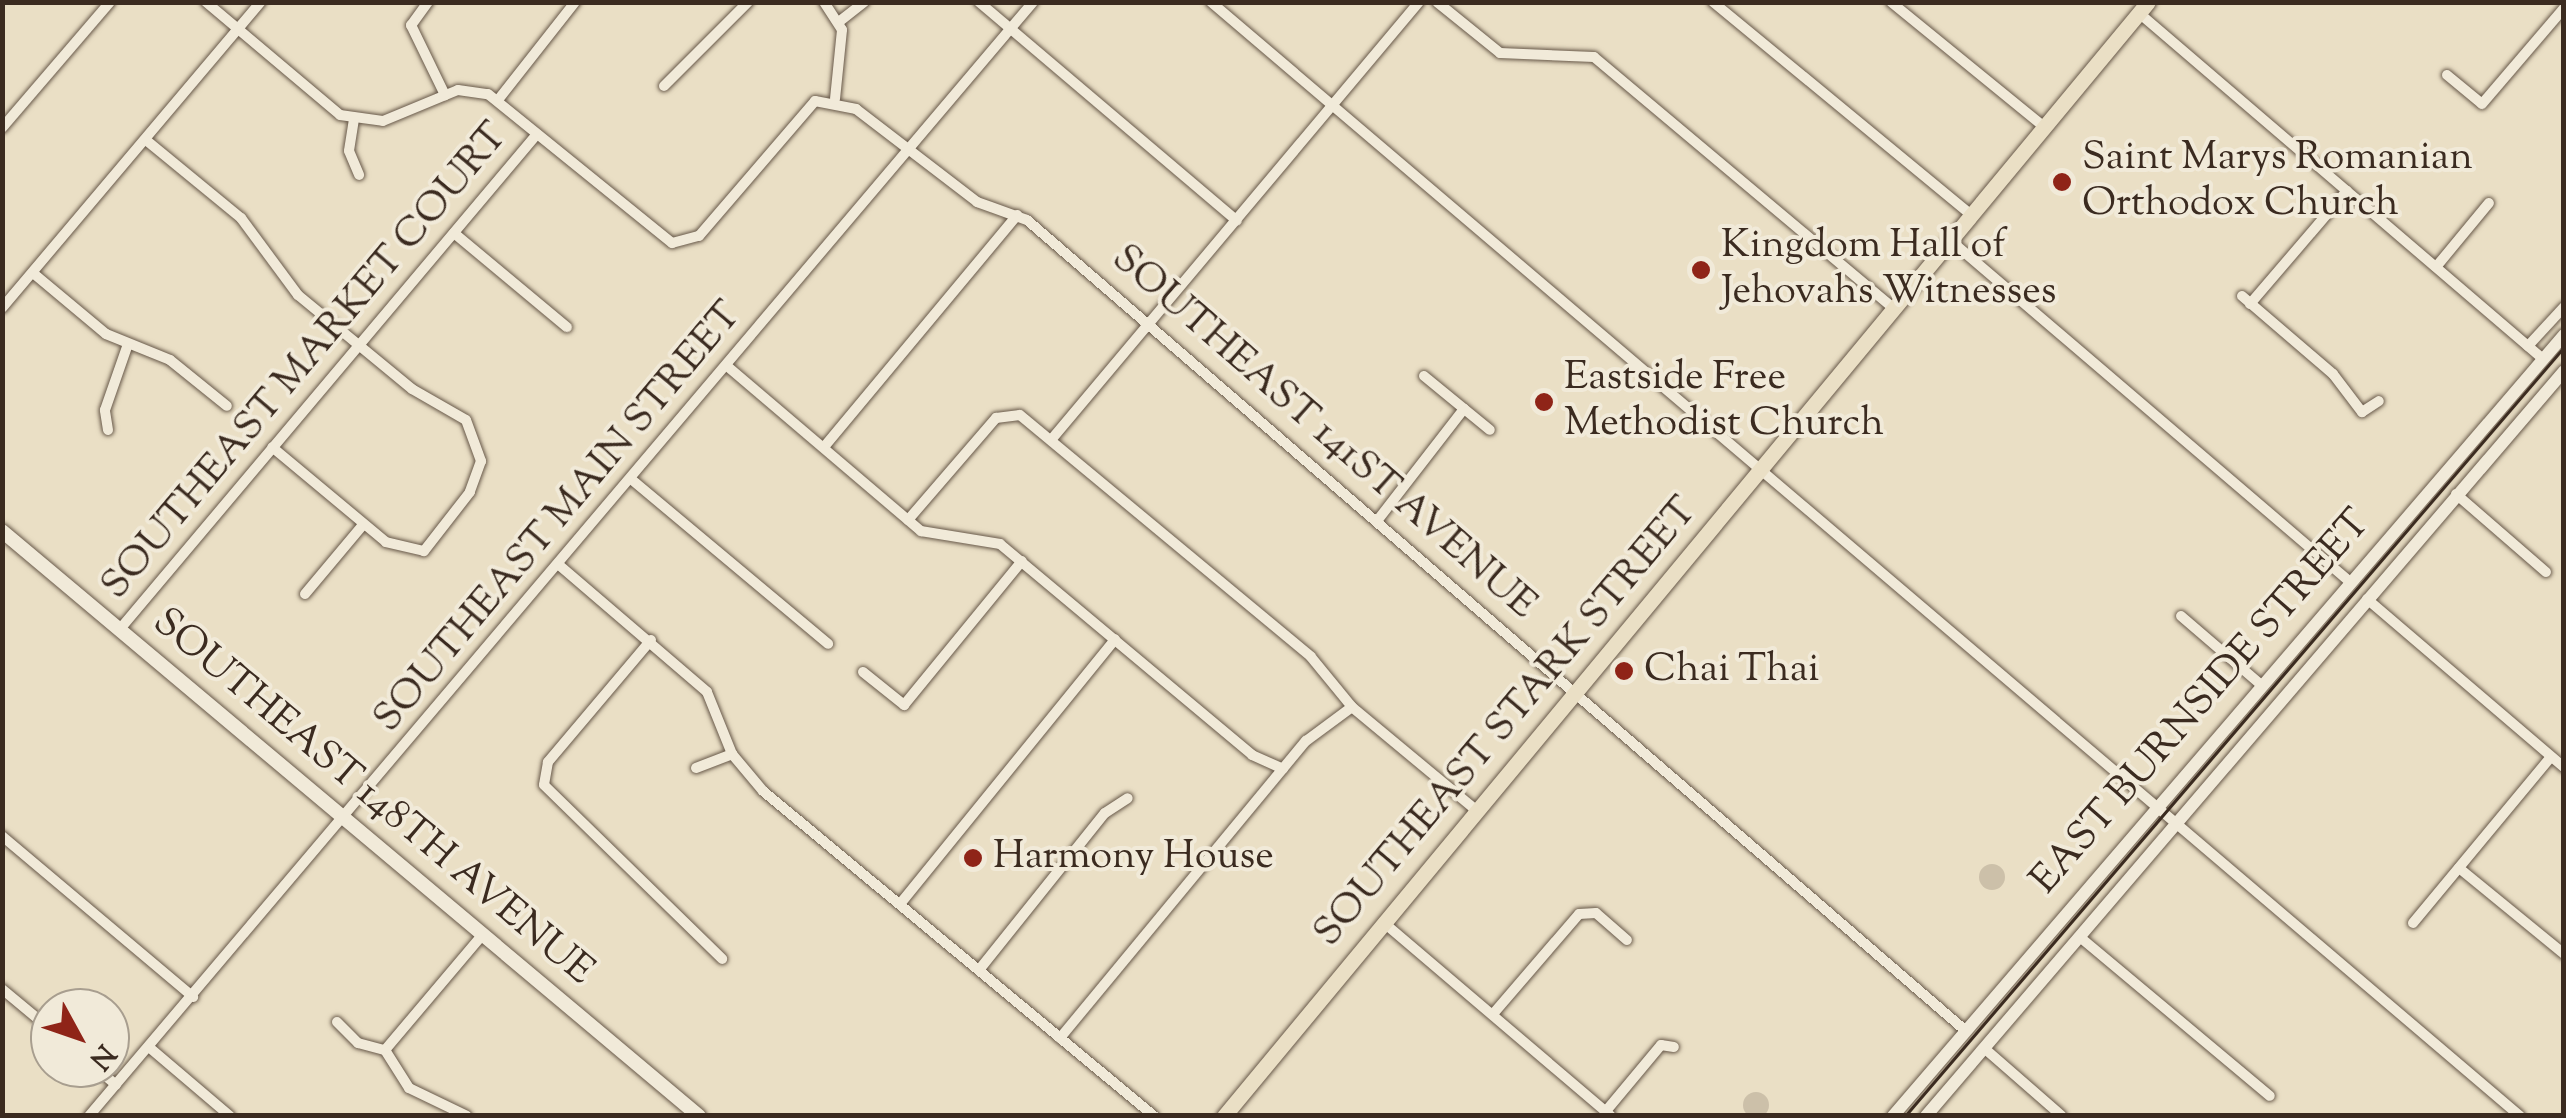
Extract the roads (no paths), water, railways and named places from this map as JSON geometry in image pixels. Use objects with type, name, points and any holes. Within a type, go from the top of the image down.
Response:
[{"type":"main road","name":"SOUTHEAST STARK STREET","points":[[1224,1116],[2143,8]]},
{"type":"main road","name":"SOUTHEAST 148TH AVENUE","points":[[2,530],[699,1116]]},
{"type":"street","points":[[2,128],[110,2]]},
{"type":"street","points":[[206,2],[308,96],[354,119],[383,120],[469,89],[498,100],[667,240],[699,236],[807,108],[835,99],[840,21],[824,2]]},
{"type":"street","points":[[2,308],[261,2]]},
{"type":"street","points":[[428,2],[411,26],[445,95]]},
{"type":"street","points":[[498,100],[576,2]]},
{"type":"street","points":[[664,86],[748,2]]},
{"type":"street","points":[[840,21],[864,2]]},
{"type":"street","points":[[979,2],[1237,221]]},
{"type":"street","name":"SOUTHEAST MAIN STREET","points":[[130,1070],[1033,2]]},
{"type":"street","points":[[1211,2],[1762,466],[2520,1116]]},
{"type":"street","points":[[1051,440],[1419,2]]},
{"type":"street","points":[[1438,2],[1488,48],[1594,57],[1893,308]]},
{"type":"street","points":[[1714,2],[1971,215]]},
{"type":"street","points":[[1892,2],[2044,127]]},
{"type":"street","points":[[2143,8],[2543,360]]},
{"type":"street","points":[[2447,75],[2482,104],[2564,8]]},
{"type":"street","name":"SOUTHEAST 141ST AVENUE","points":[[835,99],[910,148],[977,202],[1017,215],[1966,1031]]},
{"type":"street","points":[[354,119],[348,151],[360,175]]},
{"type":"street","name":"SOUTHEAST MARKET COURT","points":[[120,629],[537,134]]},
{"type":"street","points":[[146,140],[242,218],[298,295],[358,345],[466,420],[480,461],[470,492],[424,551],[363,525],[272,446]]},
{"type":"street","points":[[2347,191],[2246,300],[2333,374],[2362,412],[2380,401]]},
{"type":"street","points":[[2436,267],[2490,203]]},
{"type":"street","points":[[824,446],[1017,215]]},
{"type":"street","points":[[454,233],[567,327]]},
{"type":"street","points":[[1950,240],[2348,581]]},
{"type":"street","points":[[33,273],[128,344],[170,360],[226,406]]},
{"type":"street","points":[[2528,346],[2564,308]]},
{"type":"street","name":"EAST BURNSIDE STREET","points":[[1926,1116],[2082,938],[2260,684],[2564,335]]},
{"type":"street","points":[[108,430],[105,410],[128,344]]},
{"type":"street","points":[[726,366],[932,538],[988,540],[1022,562],[1252,755],[1283,769]]},
{"type":"street","name":"EAST BURNSIDE STREET","points":[[1893,1116],[1966,1031],[2368,599],[2562,374]]},
{"type":"street","points":[[1424,376],[1490,430]]},
{"type":"street","points":[[1377,522],[1464,409]]},
{"type":"street","points":[[908,520],[1008,411],[1051,440],[1311,657],[1352,708],[1476,810]]},
{"type":"street","points":[[631,479],[828,644]]},
{"type":"street","points":[[2456,494],[2546,572]]},
{"type":"street","points":[[305,594],[363,525]]},
{"type":"street","points":[[864,672],[904,706],[1022,562]]},
{"type":"street","points":[[559,565],[707,692],[732,754],[900,904],[1154,1116]]},
{"type":"street","points":[[2368,599],[2564,767]]},
{"type":"street","points":[[2181,616],[2260,684]]},
{"type":"street","points":[[900,904],[1114,639]]},
{"type":"street","points":[[651,640],[548,762],[544,784],[722,960]]},
{"type":"street","points":[[1060,1038],[1319,728],[1352,708]]},
{"type":"street","points":[[696,768],[732,754]]},
{"type":"street","points":[[2413,923],[2551,757]]},
{"type":"street","points":[[979,970],[1105,813],[1128,798]]},
{"type":"street","points":[[2,836],[193,997]]},
{"type":"street","points":[[2460,868],[2563,953]]},
{"type":"street","points":[[1493,1014],[1587,909],[1627,940]]},
{"type":"street","points":[[1383,922],[1608,1113],[1661,1045],[1674,1047]]},
{"type":"street","points":[[386,1050],[483,934]]},
{"type":"street","points":[[2082,938],[2270,1096]]},
{"type":"street","points":[[2,989],[30,1012]]},
{"type":"street","points":[[337,1022],[358,1043],[386,1050],[408,1088],[467,1116]]},
{"type":"street","points":[[150,1048],[230,1116]]},
{"type":"street","points":[[1984,1048],[2062,1116]]},
{"type":"street","name":"SOUTHEAST MAIN STREET","points":[[89,1116],[114,1088]]},
{"type":"tram line","points":[[1905,1116],[2564,347]]},
{"type":"place","name":"Saint Marys Romanian Orthodox Church","points":[[2062,182]]},
{"type":"place","name":"Kingdom Hall of Jehovahs Witnesses","points":[[1701,270]]},
{"type":"place","name":"Eastside Free Methodist Church","points":[[1544,402]]},
{"type":"place","name":"Chai Thai","points":[[1624,671]]},
{"type":"place","name":"Harmony House","points":[[973,858]]}]
